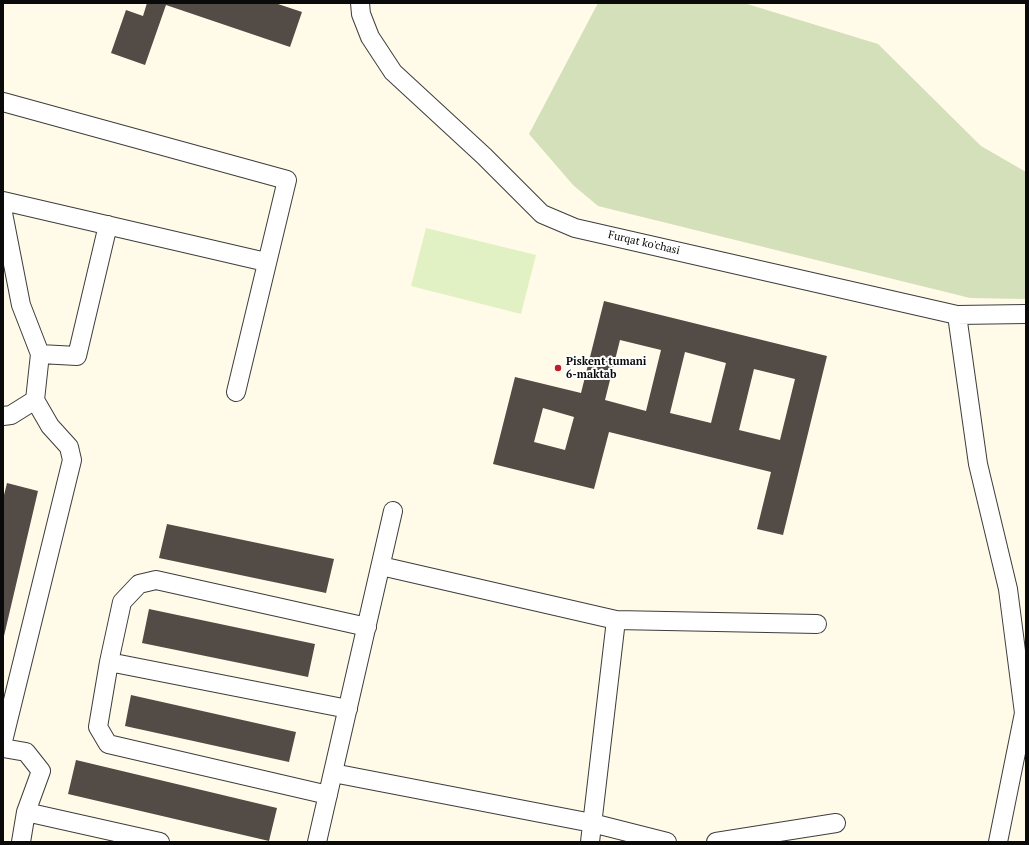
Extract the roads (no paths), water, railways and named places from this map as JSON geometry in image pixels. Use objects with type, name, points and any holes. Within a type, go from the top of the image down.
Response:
[{"type":"street","name":"Furqat ko'chasi","points":[[360,3],[361,14],[370,37],[393,72],[484,156],[542,214],[575,228],[957,315],[1026,314]]},
{"type":"street","points":[[3,102],[287,180],[266,262],[236,392]]},
{"type":"street","points":[[3,201],[266,262]]},
{"type":"street","points":[[3,213],[21,305],[40,354],[35,400],[50,426],[69,447],[72,460],[3,741]]},
{"type":"street","points":[[40,354],[77,356],[108,225]]},
{"type":"street","points":[[957,315],[978,464],[1008,589],[1024,713],[998,842]]},
{"type":"street","points":[[3,416],[11,415],[35,400]]},
{"type":"street","points":[[317,842],[393,511]]},
{"type":"street","points":[[381,566],[616,620],[817,624]]},
{"type":"street","points":[[328,795],[108,744],[98,727],[109,662],[122,602],[139,584],[156,580],[367,627]]},
{"type":"street","points":[[590,842],[616,620]]},
{"type":"street","points":[[109,662],[348,709]]},
{"type":"street","points":[[3,748],[26,752],[41,771],[26,812],[21,842]]},
{"type":"street","points":[[333,773],[592,823],[667,842]]},
{"type":"street","points":[[26,812],[160,842]]},
{"type":"street","points":[[716,842],[836,823]]},
{"type":"place","name":"Piskent tumani 6-maktab","points":[[558,368]]}]
